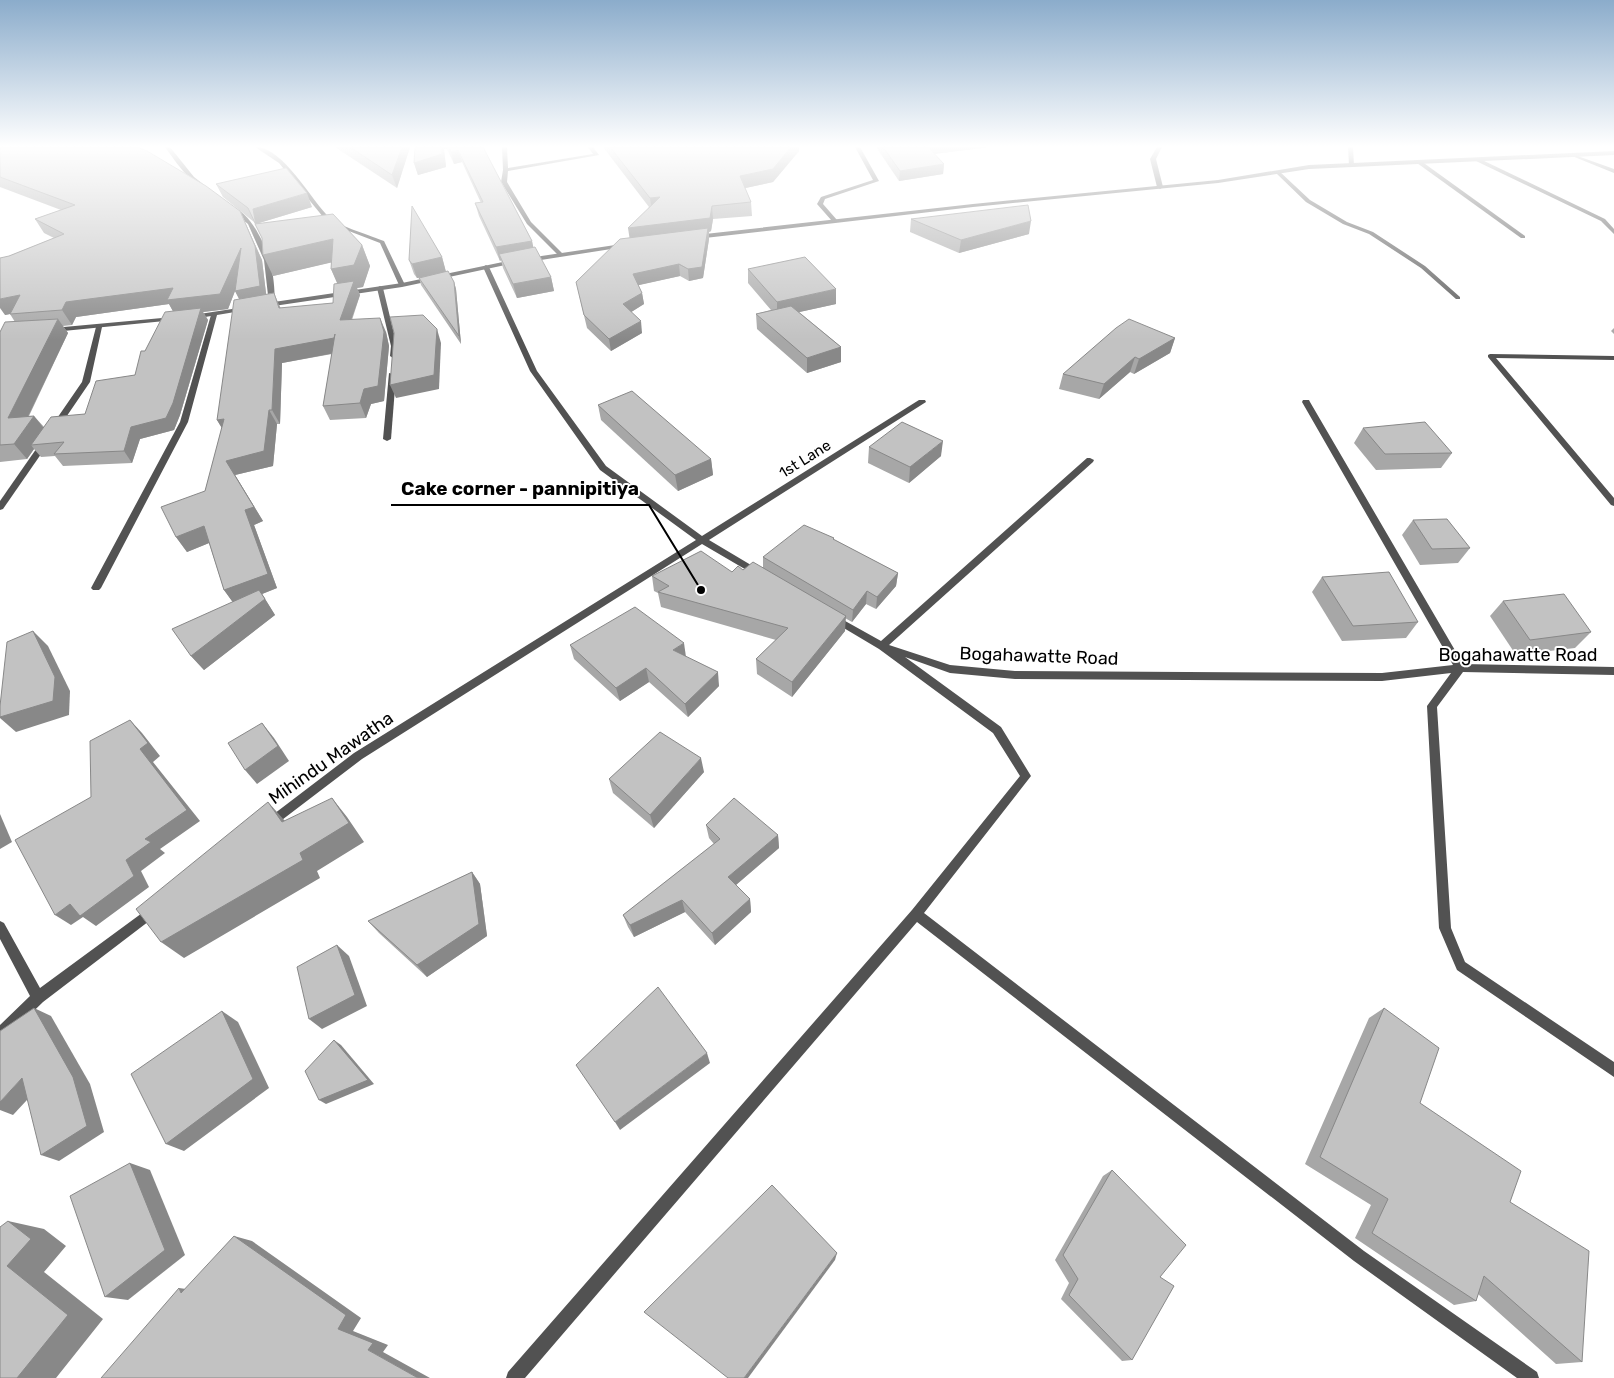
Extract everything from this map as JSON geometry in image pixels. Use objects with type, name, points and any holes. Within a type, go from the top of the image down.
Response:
[{"type":"street","points":[[235,211],[250,223],[267,260],[272,304]]},
{"type":"street","points":[[321,211],[330,222],[382,242],[402,285]]},
{"type":"street","points":[[521,211],[528,223],[560,254]]},
{"type":"street","points":[[826,211],[834,220]]},
{"type":"street","points":[[687,238],[920,211]]},
{"type":"street","points":[[1325,211],[1345,223],[1371,233],[1423,267],[1458,298]]},
{"type":"street","points":[[1487,211],[1523,237]]},
{"type":"street","points":[[1585,211],[1603,220],[1614,232]]},
{"type":"street","points":[[262,306],[402,285],[560,254],[628,246]]},
{"type":"street","points":[[486,267],[534,370],[603,468],[702,540],[770,580]]},
{"type":"street","points":[[380,288],[394,346],[387,439]]},
{"type":"street","points":[[185,318],[214,315],[252,307]]},
{"type":"street","points":[[96,588],[184,422],[214,315]]},
{"type":"street","points":[[50,330],[176,319]]},
{"type":"street","points":[[0,507],[86,382],[99,327]]},
{"type":"street","points":[[1614,358],[1490,356],[1614,503]]},
{"type":"street","name":"1st Lane","points":[[702,540],[922,402]]},
{"type":"street","points":[[1306,402],[1460,668],[1432,706],[1445,928],[1461,966],[1614,1070]]},
{"type":"street","points":[[514,1378],[916,914],[1026,776],[997,730],[882,646],[1090,460]]},
{"type":"street","name":"Mihindu Mawatha","points":[[264,827],[358,756],[702,540]]},
{"type":"street","name":"Bogahawatte Road","points":[[830,616],[882,646],[950,669],[1015,675],[1382,677],[1460,668],[1614,671]]},
{"type":"street","points":[[0,1034],[38,997],[163,903]]},
{"type":"street","points":[[916,914],[1359,1256],[1531,1378]]},
{"type":"street","points":[[0,927],[38,997]]},
{"type":"building","points":[[57,211],[240,211],[255,246],[260,286],[235,291],[241,248],[220,294],[167,300],[173,288],[66,302],[62,310],[10,314],[20,295],[0,299],[0,258],[64,234],[35,219]]},
{"type":"building","points":[[250,211],[253,211],[256,225]]},
{"type":"building","points":[[412,211],[415,211],[442,257],[412,264],[409,260]]},
{"type":"building","points":[[479,211],[517,211],[532,241],[496,247]]},
{"type":"building","points":[[645,211],[711,211],[710,218],[628,228]]},
{"type":"building","points":[[975,211],[1029,211],[1031,221],[961,240],[911,219]]},
{"type":"building","points":[[333,214],[362,245],[354,265],[331,269],[333,239],[263,255],[262,238],[255,224]]},
{"type":"building","points":[[708,228],[702,267],[688,269],[679,264],[633,274],[642,293],[623,304],[641,321],[609,339],[584,315],[576,282],[620,239]]},
{"type":"building","points":[[535,247],[551,277],[513,284],[499,254]]},
{"type":"building","points":[[805,257],[836,289],[777,302],[748,269]]},
{"type":"building","points":[[448,271],[454,282],[459,336],[419,278]]},
{"type":"building","points":[[354,281],[340,320],[380,318],[384,332],[378,386],[364,389],[360,403],[323,406],[335,334],[334,338],[275,349],[272,410],[269,410],[264,451],[226,461],[254,507],[245,510],[268,574],[224,590],[204,526],[176,537],[161,507],[205,491],[224,419],[217,420],[234,300],[274,293],[279,308],[333,303],[334,284]]},
{"type":"building","points":[[791,306],[841,347],[807,358],[756,314]]},
{"type":"building","points":[[201,308],[173,403],[166,418],[131,427],[124,451],[54,454],[64,442],[31,445],[51,417],[85,414],[96,381],[135,375],[141,351],[145,351],[165,312]]},
{"type":"building","points":[[423,315],[437,329],[434,375],[390,385],[394,333],[390,317]]},
{"type":"building","points":[[58,319],[8,418],[34,416],[14,444],[0,445],[0,332],[5,322]]},
{"type":"building","points":[[1129,319],[1175,338],[1139,359],[1135,357],[1104,384],[1063,374],[1116,328]]},
{"type":"building","points":[[632,391],[711,459],[675,475],[598,405]]},
{"type":"building","points":[[902,422],[943,441],[910,467],[869,447]]},
{"type":"building","points":[[1425,422],[1452,453],[1385,454],[1363,428]]},
{"type":"building","points":[[1447,519],[1470,548],[1432,549],[1413,520]]},
{"type":"building","points":[[804,525],[834,538],[898,573],[877,597],[867,591],[853,610],[763,557]]},
{"type":"building","points":[[701,551],[732,572],[738,566],[743,570],[753,562],[846,616],[792,682],[756,659],[788,628],[658,592],[669,586],[652,576]]},
{"type":"building","points":[[1389,572],[1418,622],[1353,626],[1322,577]]},
{"type":"building","points":[[259,590],[265,599],[191,656],[172,629]]},
{"type":"building","points":[[1564,594],[1591,632],[1530,640],[1503,601]]},
{"type":"building","points":[[635,607],[684,643],[673,650],[718,672],[685,704],[646,668],[616,688],[570,645]]},
{"type":"building","points":[[33,631],[55,677],[53,701],[0,717],[7,642]]},
{"type":"building","points":[[130,720],[148,743],[140,749],[187,810],[145,839],[151,842],[126,860],[134,876],[80,916],[70,904],[55,915],[15,840],[91,797],[90,741]]},
{"type":"building","points":[[262,723],[278,746],[245,770],[228,743]]},
{"type":"building","points":[[660,732],[701,758],[650,815],[609,779]]},
{"type":"building","points":[[332,798],[349,823],[300,853],[303,860],[161,942],[136,909],[268,802],[282,822]]},
{"type":"building","points":[[734,798],[778,835],[728,877],[750,899],[712,933],[682,900],[630,925],[623,915],[720,839],[706,825]]},
{"type":"building","points":[[472,872],[479,924],[417,965],[368,921]]},
{"type":"building","points":[[337,945],[355,995],[309,1019],[297,967]]},
{"type":"building","points":[[658,987],[707,1053],[615,1122],[576,1065]]},
{"type":"building","points":[[34,1008],[73,1077],[87,1126],[41,1155],[22,1078],[0,1102],[0,1031]]},
{"type":"building","points":[[1384,1008],[1439,1048],[1420,1103],[1521,1171],[1510,1202],[1589,1251],[1582,1362],[1484,1276],[1476,1301],[1372,1233],[1388,1199],[1320,1157]]},
{"type":"building","points":[[222,1011],[253,1079],[166,1144],[131,1074]]},
{"type":"building","points":[[334,1040],[368,1080],[319,1100],[305,1071]]},
{"type":"building","points":[[130,1163],[165,1250],[105,1297],[70,1196]]},
{"type":"building","points":[[1112,1170],[1186,1245],[1160,1277],[1174,1286],[1132,1360],[1069,1295],[1078,1279],[1063,1255]]},
{"type":"building","points":[[772,1185],[837,1253],[744,1378],[728,1378],[644,1312]]},
{"type":"building","points":[[8,1221],[31,1239],[7,1266],[68,1315],[17,1378],[0,1378],[0,1227]]},
{"type":"building","points":[[234,1236],[346,1315],[338,1329],[373,1343],[368,1350],[418,1378],[101,1378],[179,1288],[181,1293]]},
{"type":"place","name":"Cake corner - pannipitiya","points":[[701,590]]}]
